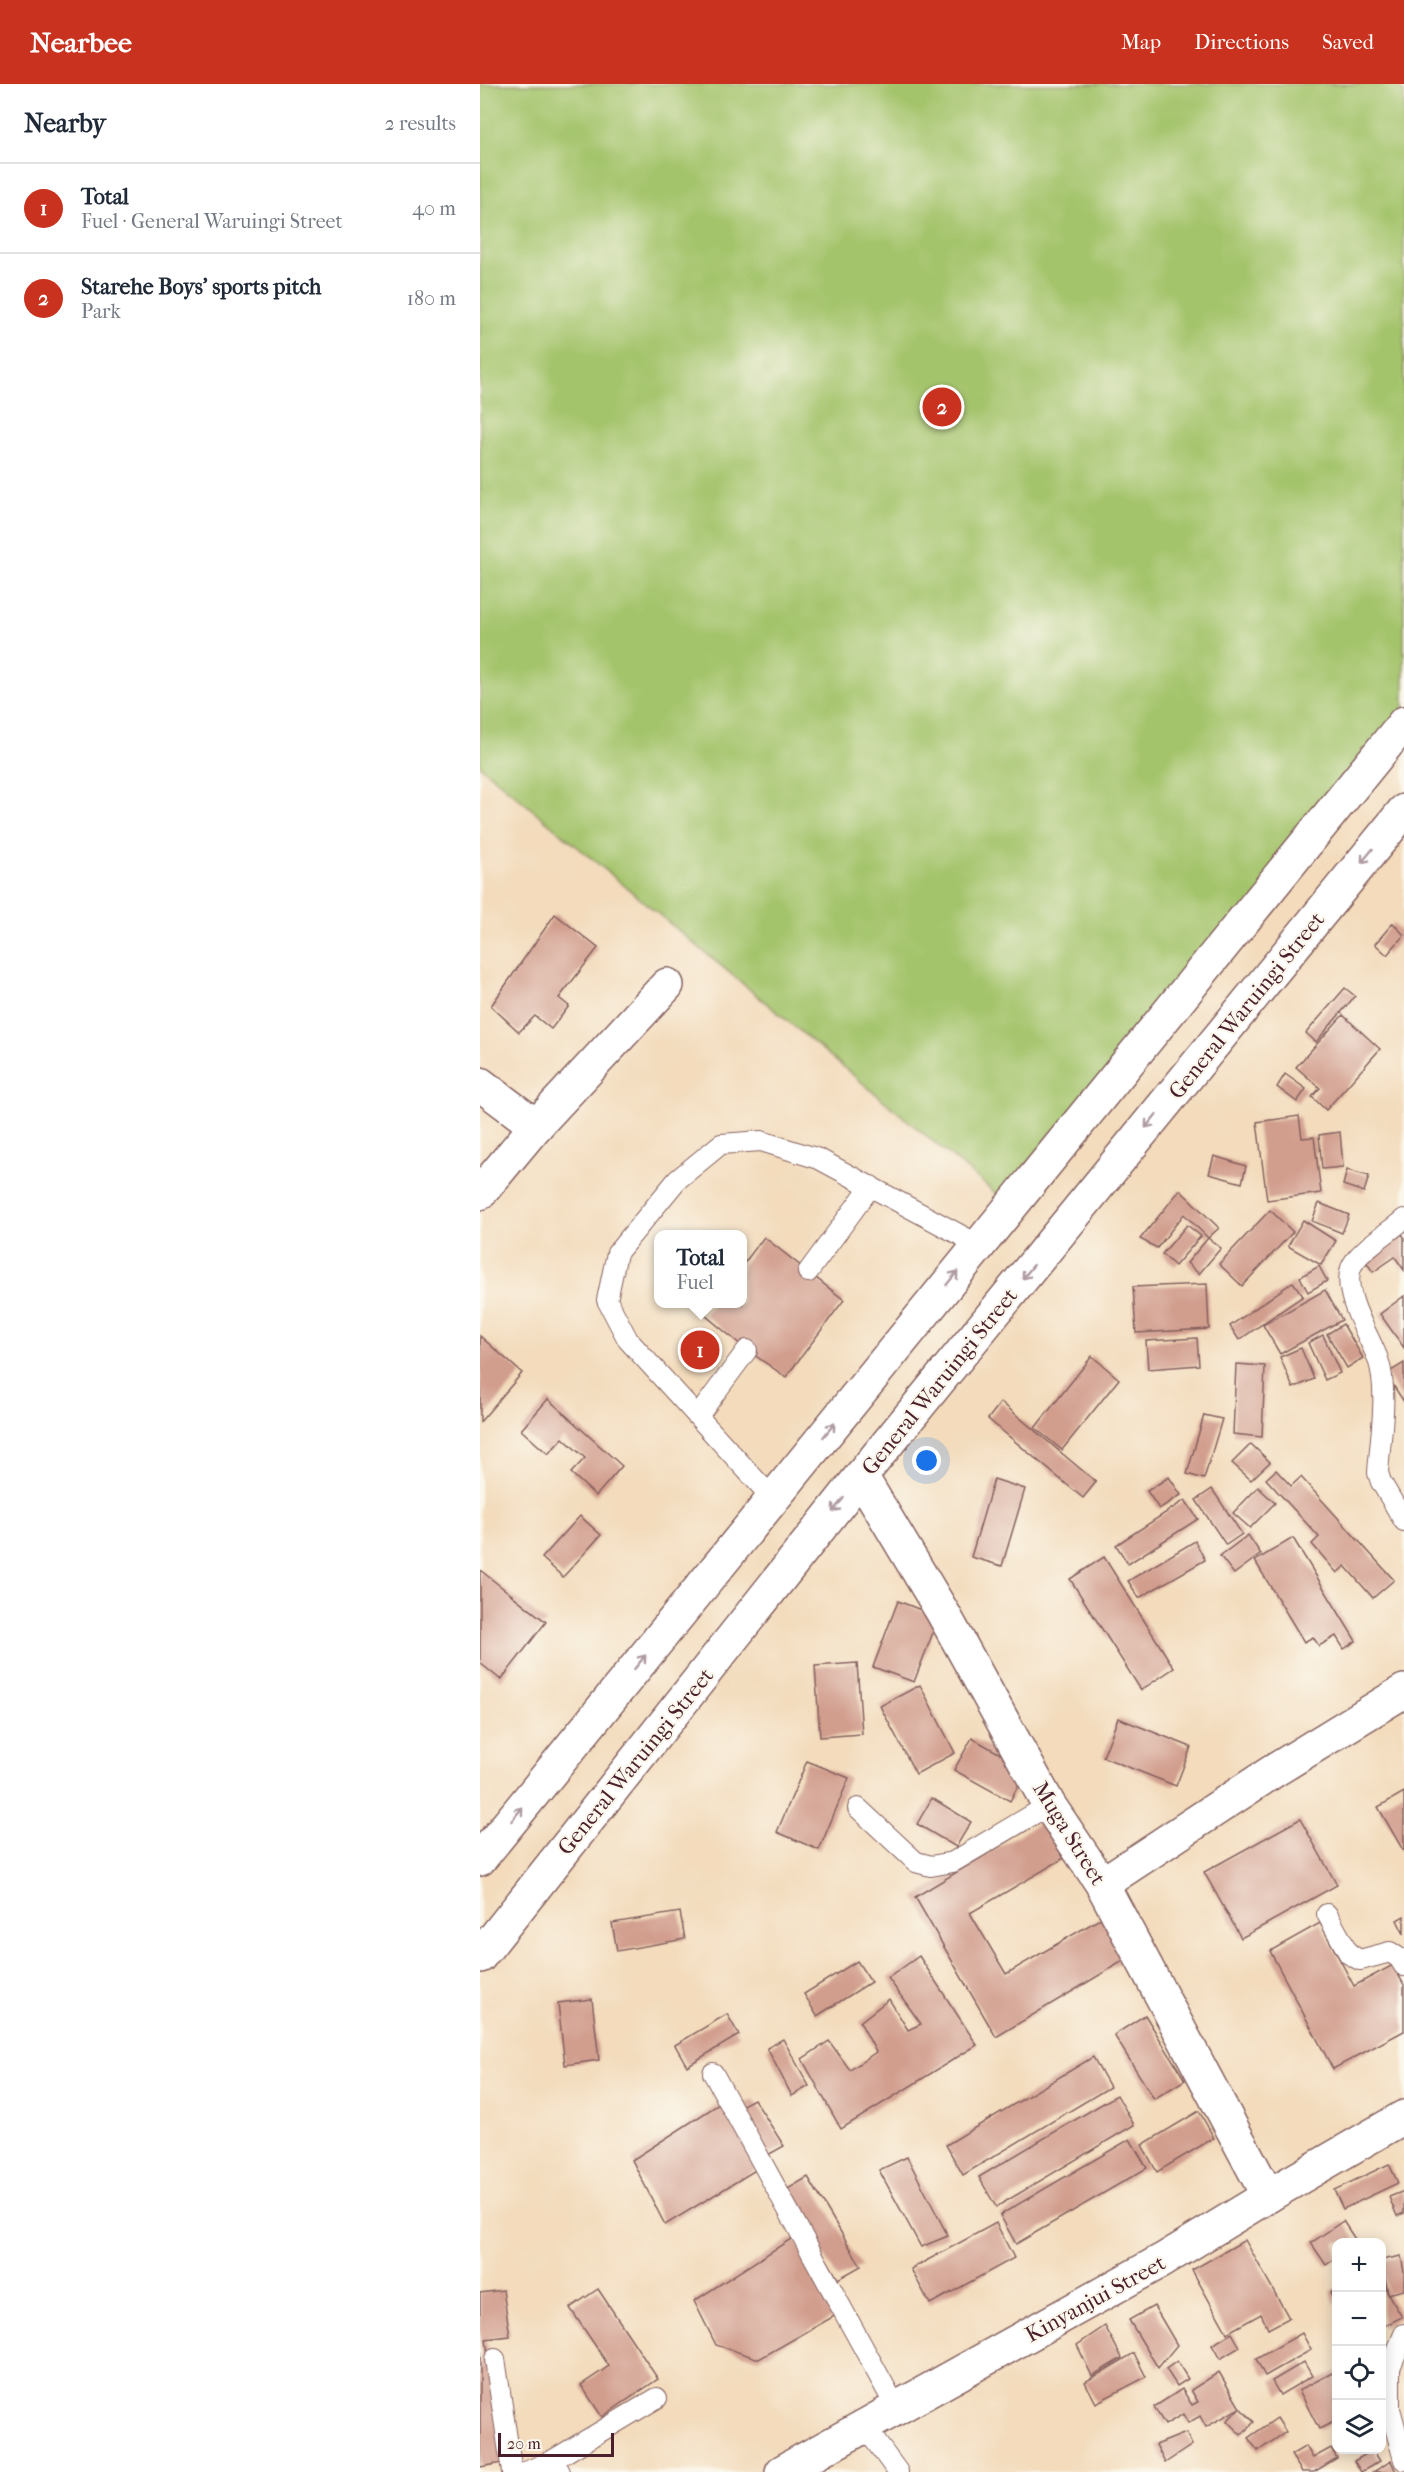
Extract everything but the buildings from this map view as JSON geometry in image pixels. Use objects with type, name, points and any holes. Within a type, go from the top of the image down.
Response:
[{"type":"main road","points":[[480,1859],[1404,723]]},
{"type":"main road","name":"General Waruingi Street","points":[[482,1948],[861,1476],[1404,811]]},
{"type":"main road","points":[[480,1193],[536,1126],[667,985]]},
{"type":"main road","points":[[480,1084],[536,1126]]},
{"type":"main road","name":"Muga Street","points":[[861,1476],[943,1613],[1049,1805],[1102,1884],[1268,2196]]},
{"type":"main road","points":[[1102,1884],[1272,1772],[1404,1691]]},
{"type":"main road","name":"Kinyanjui Street","points":[[782,2472],[1163,2260],[1404,2117]]},
{"type":"lane","points":[[774,1499],[628,1340],[607,1300],[617,1253],[677,1180],[721,1144],[761,1141],[819,1159],[979,1245]]},
{"type":"lane","points":[[808,1272],[871,1186]]},
{"type":"lane","points":[[1404,1219],[1359,1256],[1351,1267],[1349,1280],[1356,1306],[1378,1360],[1383,1383],[1378,1473],[1404,1521]]},
{"type":"lane","points":[[698,1416],[747,1350]]},
{"type":"lane","points":[[858,1808],[916,1862],[931,1866],[953,1862],[1049,1805]]},
{"type":"lane","points":[[1328,1914],[1348,1954],[1360,1960],[1390,1952],[1399,1958],[1404,1966]]},
{"type":"lane","points":[[713,2073],[897,2409]]},
{"type":"lane","points":[[1404,2334],[1390,2368],[1390,2409],[1404,2460]]},
{"type":"lane","points":[[495,2359],[512,2472]]},
{"type":"lane","points":[[526,2472],[556,2466],[657,2398]]},
{"type":"lane","points":[[865,2427],[898,2472]]},
{"type":"green space","points":[[480,84],[1395,84],[1404,92],[1404,723],[1011,1206],[480,766]]},
{"type":"place","name":"Starehe Boys' sports pitch","points":[[942,407]]},
{"type":"place","name":"Total","points":[[700,1350]]}]
